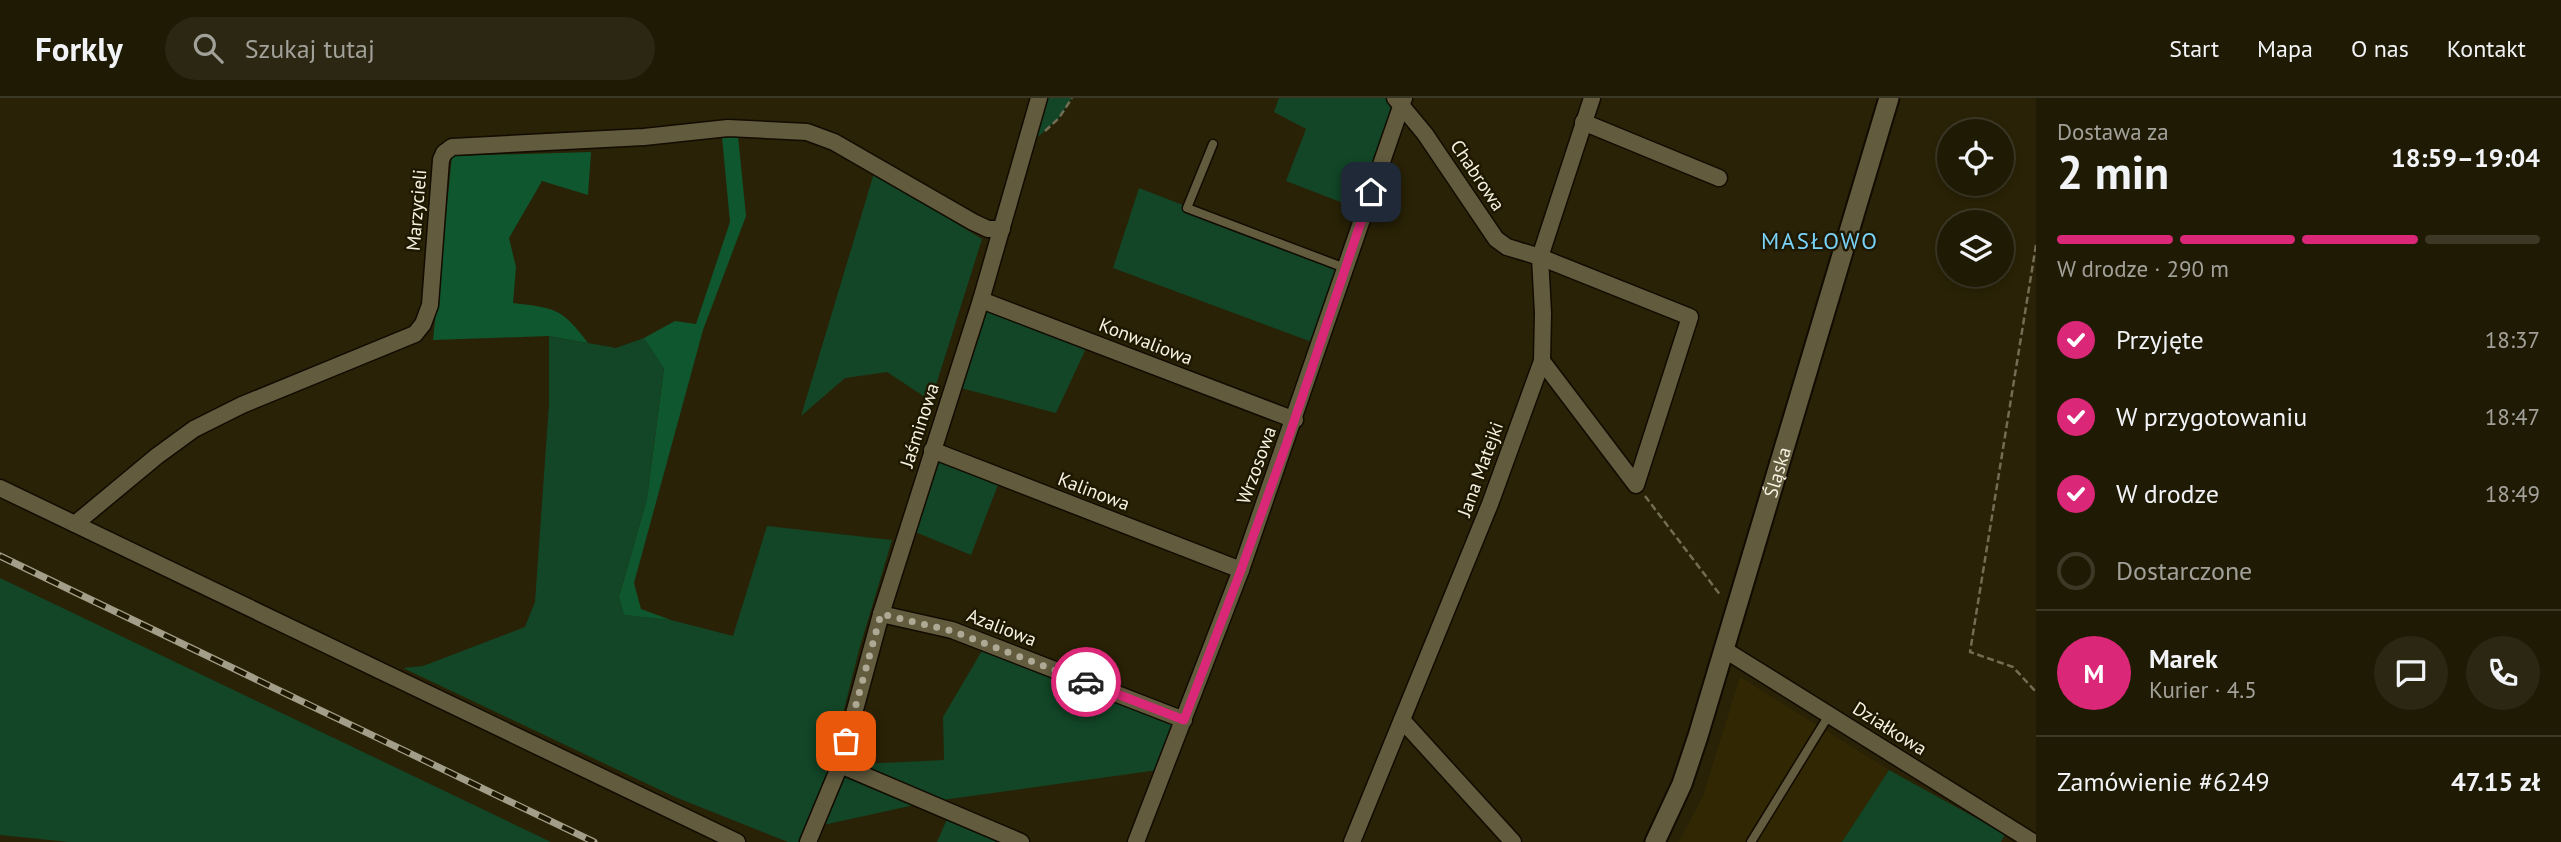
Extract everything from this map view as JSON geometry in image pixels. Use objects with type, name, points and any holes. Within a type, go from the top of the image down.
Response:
[{"type":"street","name":"Jaśminowa","points":[[808,842],[840,765],[881,614],[981,300],[1039,98]]},
{"type":"street","name":"Jana Matejki","points":[[1352,842],[1490,504],[1542,361],[1540,257],[1592,98]]},
{"type":"street","name":"Śląska","points":[[1655,842],[1682,784],[1889,98]]},
{"type":"street","name":"Chabrowa","points":[[1400,100],[1496,239],[1507,247],[1540,257],[1690,317],[1636,485]]},
{"type":"street","name":"Wrzosowa","points":[[1136,842],[1241,570],[1295,420],[1400,100]]},
{"type":"street","points":[[1583,122],[1719,178]]},
{"type":"street","name":"Marzycieli","points":[[75,524],[85,513],[194,429],[242,405],[415,334],[423,324],[430,305],[441,160],[444,153],[453,146],[644,137],[728,128],[807,132],[834,142],[972,222],[988,229],[1002,229]]},
{"type":"street","name":"Konwaliowa","points":[[981,300],[1295,420]]},
{"type":"street","points":[[1542,361],[1636,485]]},
{"type":"street","name":"Kalinowa","points":[[932,450],[1241,570]]},
{"type":"street","points":[[0,488],[737,842]]},
{"type":"street","name":"Azaliowa","points":[[881,614],[952,631],[1184,720]]},
{"type":"street","name":"Działkowa","points":[[1724,650],[2033,842]]},
{"type":"street","points":[[1402,720],[1513,842]]},
{"type":"street","points":[[840,765],[1021,842]]},
{"type":"lane","points":[[1213,144],[1187,208],[1345,268]]},
{"type":"lane","points":[[1751,842],[1829,715]]},
{"type":"path","points":[[1026,146],[1059,118],[1072,98]]},
{"type":"path","points":[[2036,245],[1970,652],[2013,667],[2036,692]]},
{"type":"path","points":[[1636,485],[1726,603]]},
{"type":"shaded area","points":[[1740,677],[1889,770],[1842,842],[1679,842],[1703,796]]},
{"type":"green space","points":[[1039,98],[1072,98],[1059,118],[1039,136],[1031,129]]},
{"type":"green space","points":[[1279,98],[1395,98],[1364,211],[1286,181],[1306,129],[1274,112]]},
{"type":"green space","points":[[738,136],[746,216],[703,330],[634,583],[641,609],[671,620],[624,615],[619,597],[647,499],[664,368],[644,338],[675,321],[696,324],[730,222],[722,137]]},
{"type":"green space","points":[[591,152],[588,195],[542,181],[509,238],[516,267],[513,303],[539,306],[564,316],[588,343],[549,336],[433,340],[452,156]]},
{"type":"green space","points":[[874,173],[982,239],[931,401],[887,372],[845,378],[801,416]]},
{"type":"green space","points":[[1139,188],[1345,268],[1320,345],[1113,268]]},
{"type":"green space","points":[[981,300],[1089,342],[1056,413],[953,386]]},
{"type":"green space","points":[[549,336],[616,348],[644,338],[664,367],[647,499],[619,597],[624,615],[671,620],[733,636],[767,526],[892,540],[859,650],[830,765],[802,842],[788,842],[675,797],[403,668],[423,666],[525,627],[535,602],[549,404]]},
{"type":"green space","points":[[932,450],[1001,477],[971,555],[908,529]]},
{"type":"green space","points":[[0,578],[551,842],[69,842],[0,835]]},
{"type":"green space","points":[[986,644],[1184,720],[1165,769],[928,802],[814,827],[840,765],[944,760],[943,717]]},
{"type":"green space","points":[[1889,770],[2005,834],[2001,842],[1842,842]]},
{"type":"green space","points":[[950,812],[1021,842],[937,842]]},
{"type":"railway","points":[[0,556],[594,842]]},
{"type":"way so far","points":[[846,741],[881,614],[952,631],[1086,682]]},
{"type":"district","name":"MASŁOWO","points":[[1820,241]]},
{"type":"route","points":[[1086,682],[1184,720],[1286,445],[1371,192]]}]
